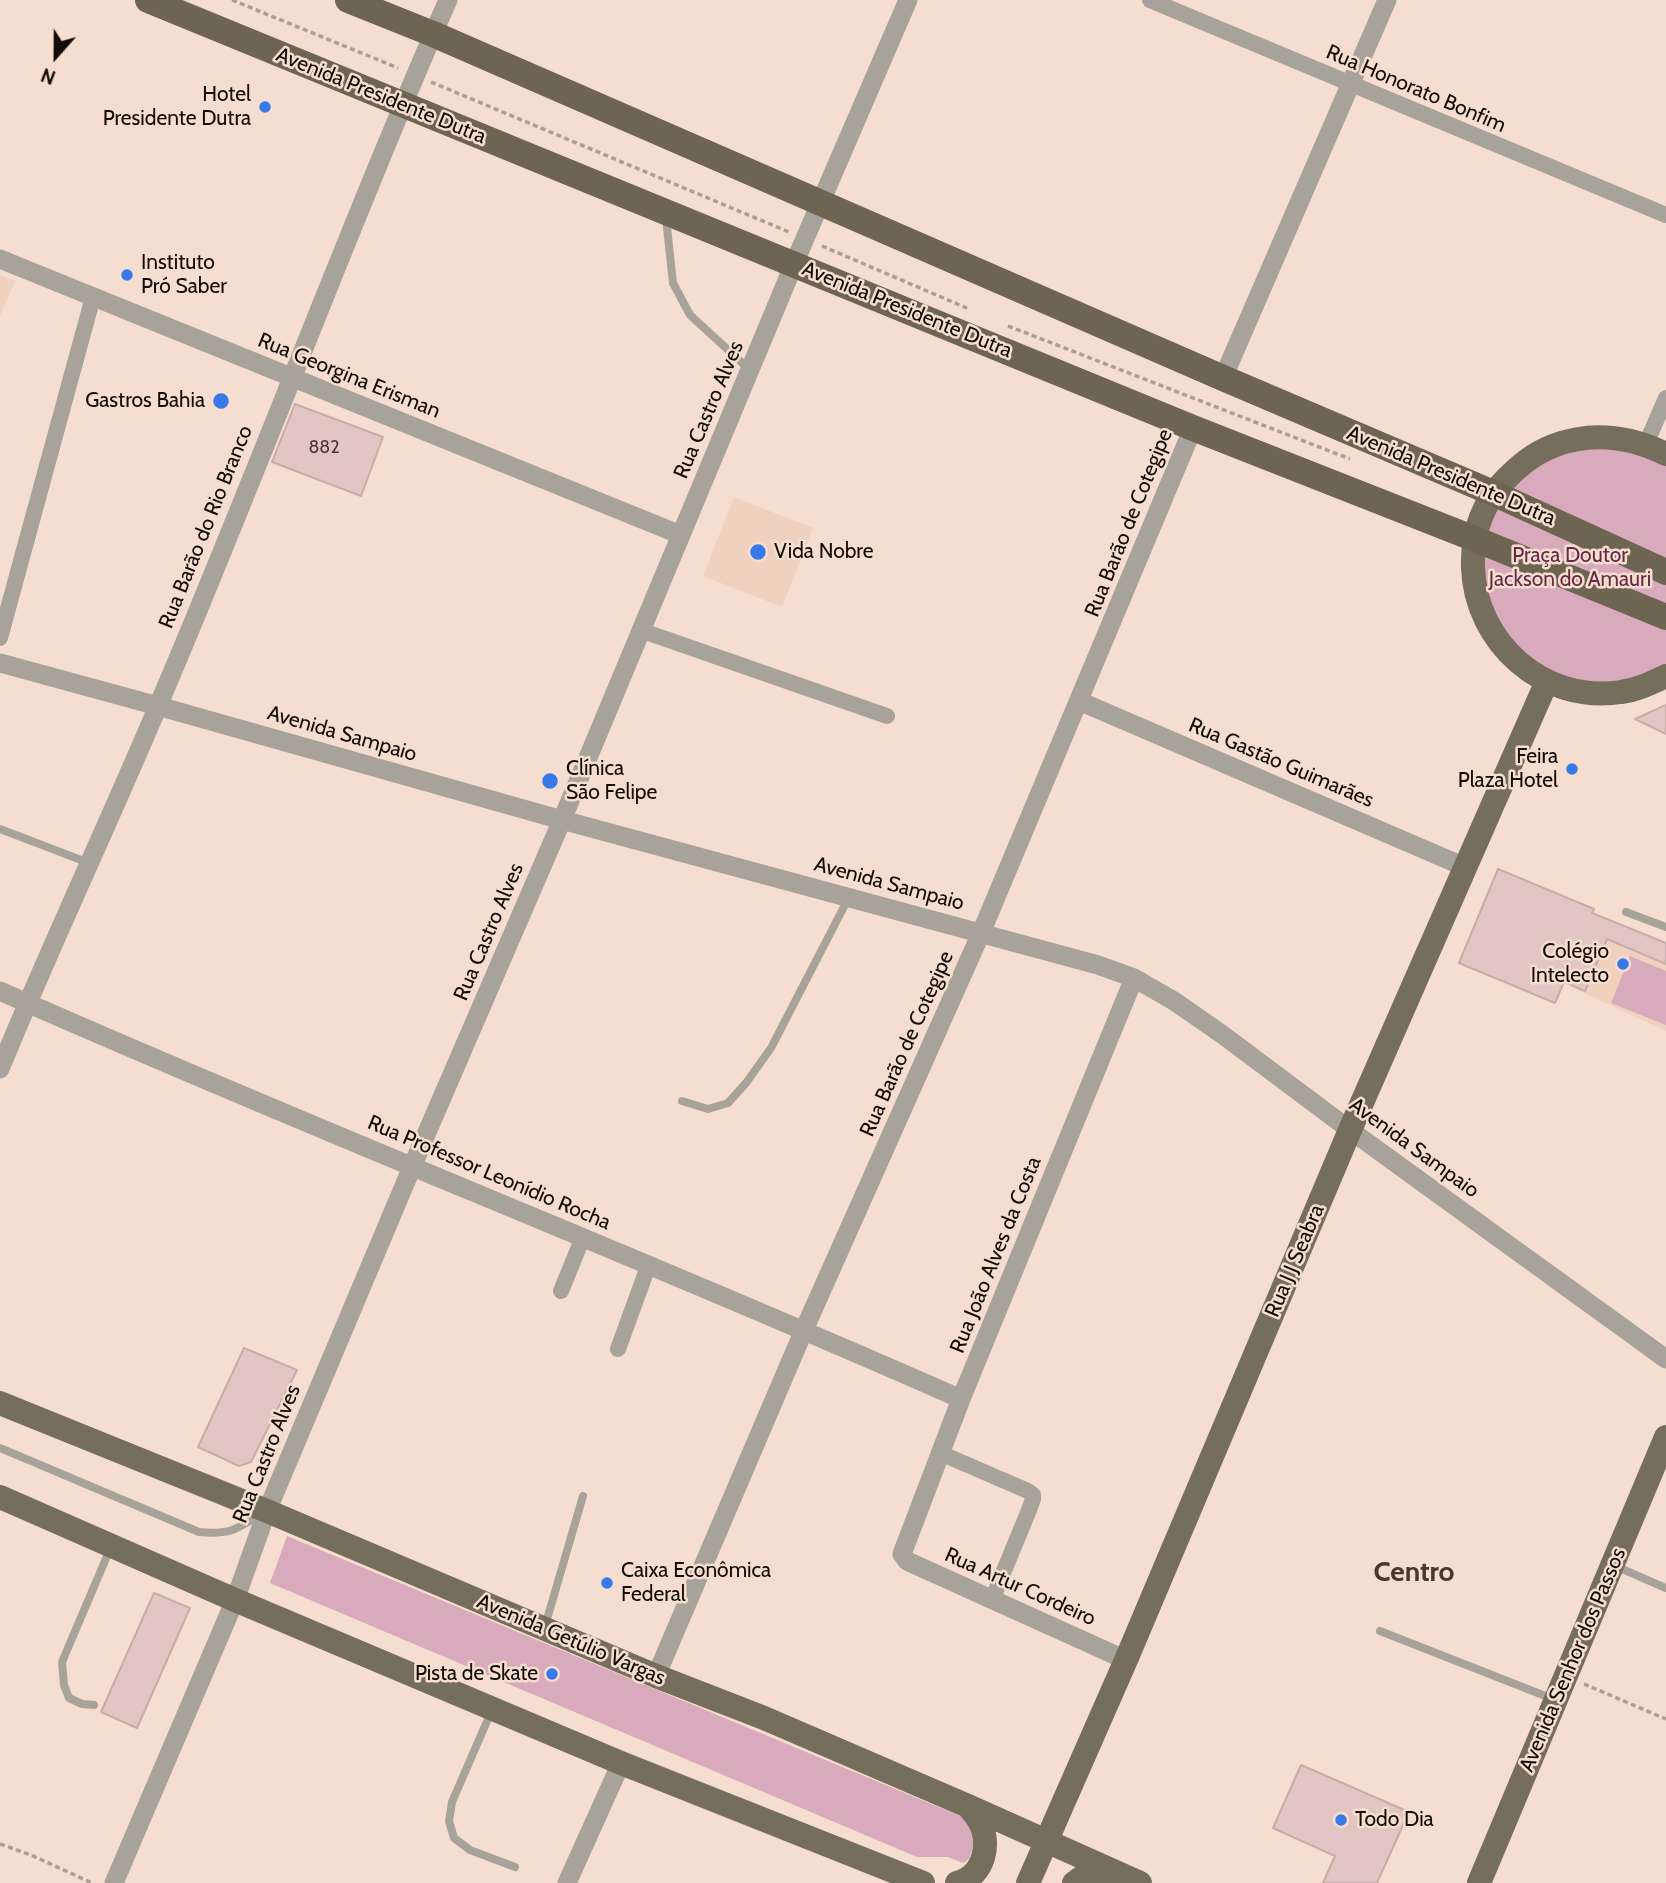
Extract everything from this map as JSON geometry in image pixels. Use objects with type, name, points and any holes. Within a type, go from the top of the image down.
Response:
[{"type":"highway","name":"Avenida Presidente Dutra","points":[[148,0],[1193,428],[1666,617]]},
{"type":"highway","name":"Avenida Presidente Dutra","points":[[348,0],[433,34],[1493,493],[1666,572]]},
{"type":"main road","points":[[1656,449],[1604,436],[1570,440],[1539,452],[1519,465],[1493,493],[1479,522],[1473,549],[1474,586],[1482,613],[1498,641],[1520,664],[1546,681],[1570,690],[1595,694],[1644,687],[1666,676]]},
{"type":"main road","name":"Rua J J Seabra","points":[[1028,1883],[1126,1660],[1350,1130],[1546,681]]},
{"type":"main road","name":"Avenida Getúlio Vargas","points":[[0,1403],[267,1511],[656,1676],[764,1718],[1133,1880]]},
{"type":"main road","name":"Avenida Senhor dos Passos","points":[[1479,1883],[1666,1437]]},
{"type":"main road","points":[[0,1497],[235,1600],[621,1763],[923,1883]]},
{"type":"main road","points":[[957,1883],[965,1881],[975,1873],[985,1850],[979,1819],[968,1806]]},
{"type":"main road","points":[[1074,1883],[1082,1877],[1133,1880]]},
{"type":"street","name":"Rua Barão do Rio Branco","points":[[0,1069],[159,706],[448,0]]},
{"type":"street","name":"Rua Castro Alves","points":[[114,1883],[235,1600],[267,1511],[412,1167],[562,820],[794,264],[908,0]]},
{"type":"street","name":"Rua Honorato Bonfim","points":[[1150,0],[1666,215]]},
{"type":"street","points":[[1223,378],[1387,0]]},
{"type":"street","name":"Rua Georgina Erisman","points":[[0,259],[681,535]]},
{"type":"street","points":[[0,638],[93,298]]},
{"type":"street","points":[[1656,449],[1666,398]]},
{"type":"street","name":"Rua Barão de Cotegipe","points":[[656,1676],[804,1330],[981,933],[1193,428]]},
{"type":"street","points":[[640,630],[887,716]]},
{"type":"street","name":"Avenida Sampaio","points":[[0,663],[562,820],[1098,965],[1134,978],[1174,1001],[1223,1035],[1666,1359]]},
{"type":"street","name":"Rua Gastão Guimarães","points":[[1079,701],[1465,867]]},
{"type":"street","name":"Rua João Alves da Costa","points":[[902,1550],[1134,978]]},
{"type":"street","name":"Rua Professor Leonídio Rocha","points":[[0,991],[412,1167],[649,1264],[961,1399]]},
{"type":"street","points":[[561,1291],[583,1237]]},
{"type":"street","points":[[618,1349],[649,1264]]},
{"type":"street","points":[[940,1453],[1033,1495],[992,1600]]},
{"type":"street","name":"Rua Artur Cordeiro","points":[[902,1550],[907,1561],[1126,1660]]},
{"type":"street","points":[[567,1883],[621,1763]]},
{"type":"lane","points":[[666,212],[673,283],[690,315],[750,370]]},
{"type":"lane","points":[[0,829],[89,863]]},
{"type":"lane","points":[[682,1101],[708,1109],[728,1103],[746,1083],[771,1048],[849,897]]},
{"type":"lane","points":[[1626,912],[1666,927]]},
{"type":"lane","points":[[0,1448],[199,1532],[221,1534],[237,1529],[267,1511]]},
{"type":"lane","points":[[544,1628],[583,1496]]},
{"type":"lane","points":[[94,1705],[82,1704],[69,1698],[64,1685],[62,1662],[111,1546]]},
{"type":"lane","points":[[1612,1565],[1666,1588]]},
{"type":"lane","points":[[1380,1631],[1556,1700]]},
{"type":"lane","points":[[492,1709],[452,1802],[449,1821],[454,1838],[470,1850],[515,1867]]},
{"type":"path","points":[[232,0],[976,312]]},
{"type":"path","points":[[1000,323],[1356,461]]},
{"type":"path","points":[[1566,1676],[1666,1718]]},
{"type":"path","points":[[0,1844],[32,1855],[92,1883]]},
{"type":"shaded area","points":[[0,275],[15,281],[0,316]]},
{"type":"shaded area","name":"Vida Nobre","points":[[734,497],[813,528],[782,607],[703,576]]},
{"type":"shaded area","name":"Colégio Intelecto","points":[[1601,916],[1666,942],[1666,1031],[1571,987]]},
{"type":"green space","name":"Praça Doutor Jackson do Amauri","points":[[1646,444],[1666,454],[1666,676],[1644,687],[1547,681],[1481,613],[1479,522],[1539,452]]},
{"type":"green space","points":[[1630,956],[1666,971],[1666,1025],[1611,1003]]},
{"type":"green space","points":[[287,1536],[965,1818],[978,1833],[969,1859],[963,1863],[948,1857],[917,1857],[270,1583]]},
{"type":"building","points":[[295,404],[383,437],[361,496],[272,462]]},
{"type":"building","points":[[1666,705],[1666,734],[1635,719]]},
{"type":"building","points":[[1498,869],[1594,909],[1592,913],[1666,943],[1666,964],[1607,939],[1585,991],[1564,982],[1555,1003],[1459,963]]},
{"type":"building","points":[[244,1348],[297,1370],[251,1462],[239,1466],[198,1447]]},
{"type":"building","points":[[154,1593],[190,1608],[137,1728],[101,1712]]},
{"type":"building","name":"Todo Dia","points":[[1301,1765],[1409,1812],[1377,1883],[1323,1883],[1335,1856],[1273,1828]]},
{"type":"place","name":"Hotel Presidente Dutra","points":[[265,107]]},
{"type":"place","name":"Instituto Pró Saber","points":[[127,275]]},
{"type":"place","name":"Gastros Bahia","points":[[221,401]]},
{"type":"place","name":"Vida Nobre","points":[[758,552]]},
{"type":"place","name":"Feira Plaza Hotel","points":[[1572,769]]},
{"type":"place","name":"Clínica São Felipe","points":[[550,781]]},
{"type":"place","name":"Colégio Intelecto","points":[[1623,964]]},
{"type":"place","name":"Caixa Econômica Federal","points":[[607,1583]]},
{"type":"place","name":"Pista de Skate","points":[[552,1674]]},
{"type":"place","name":"Todo Dia","points":[[1341,1820]]},
{"type":"district","name":"Centro","points":[[1414,1573]]}]
